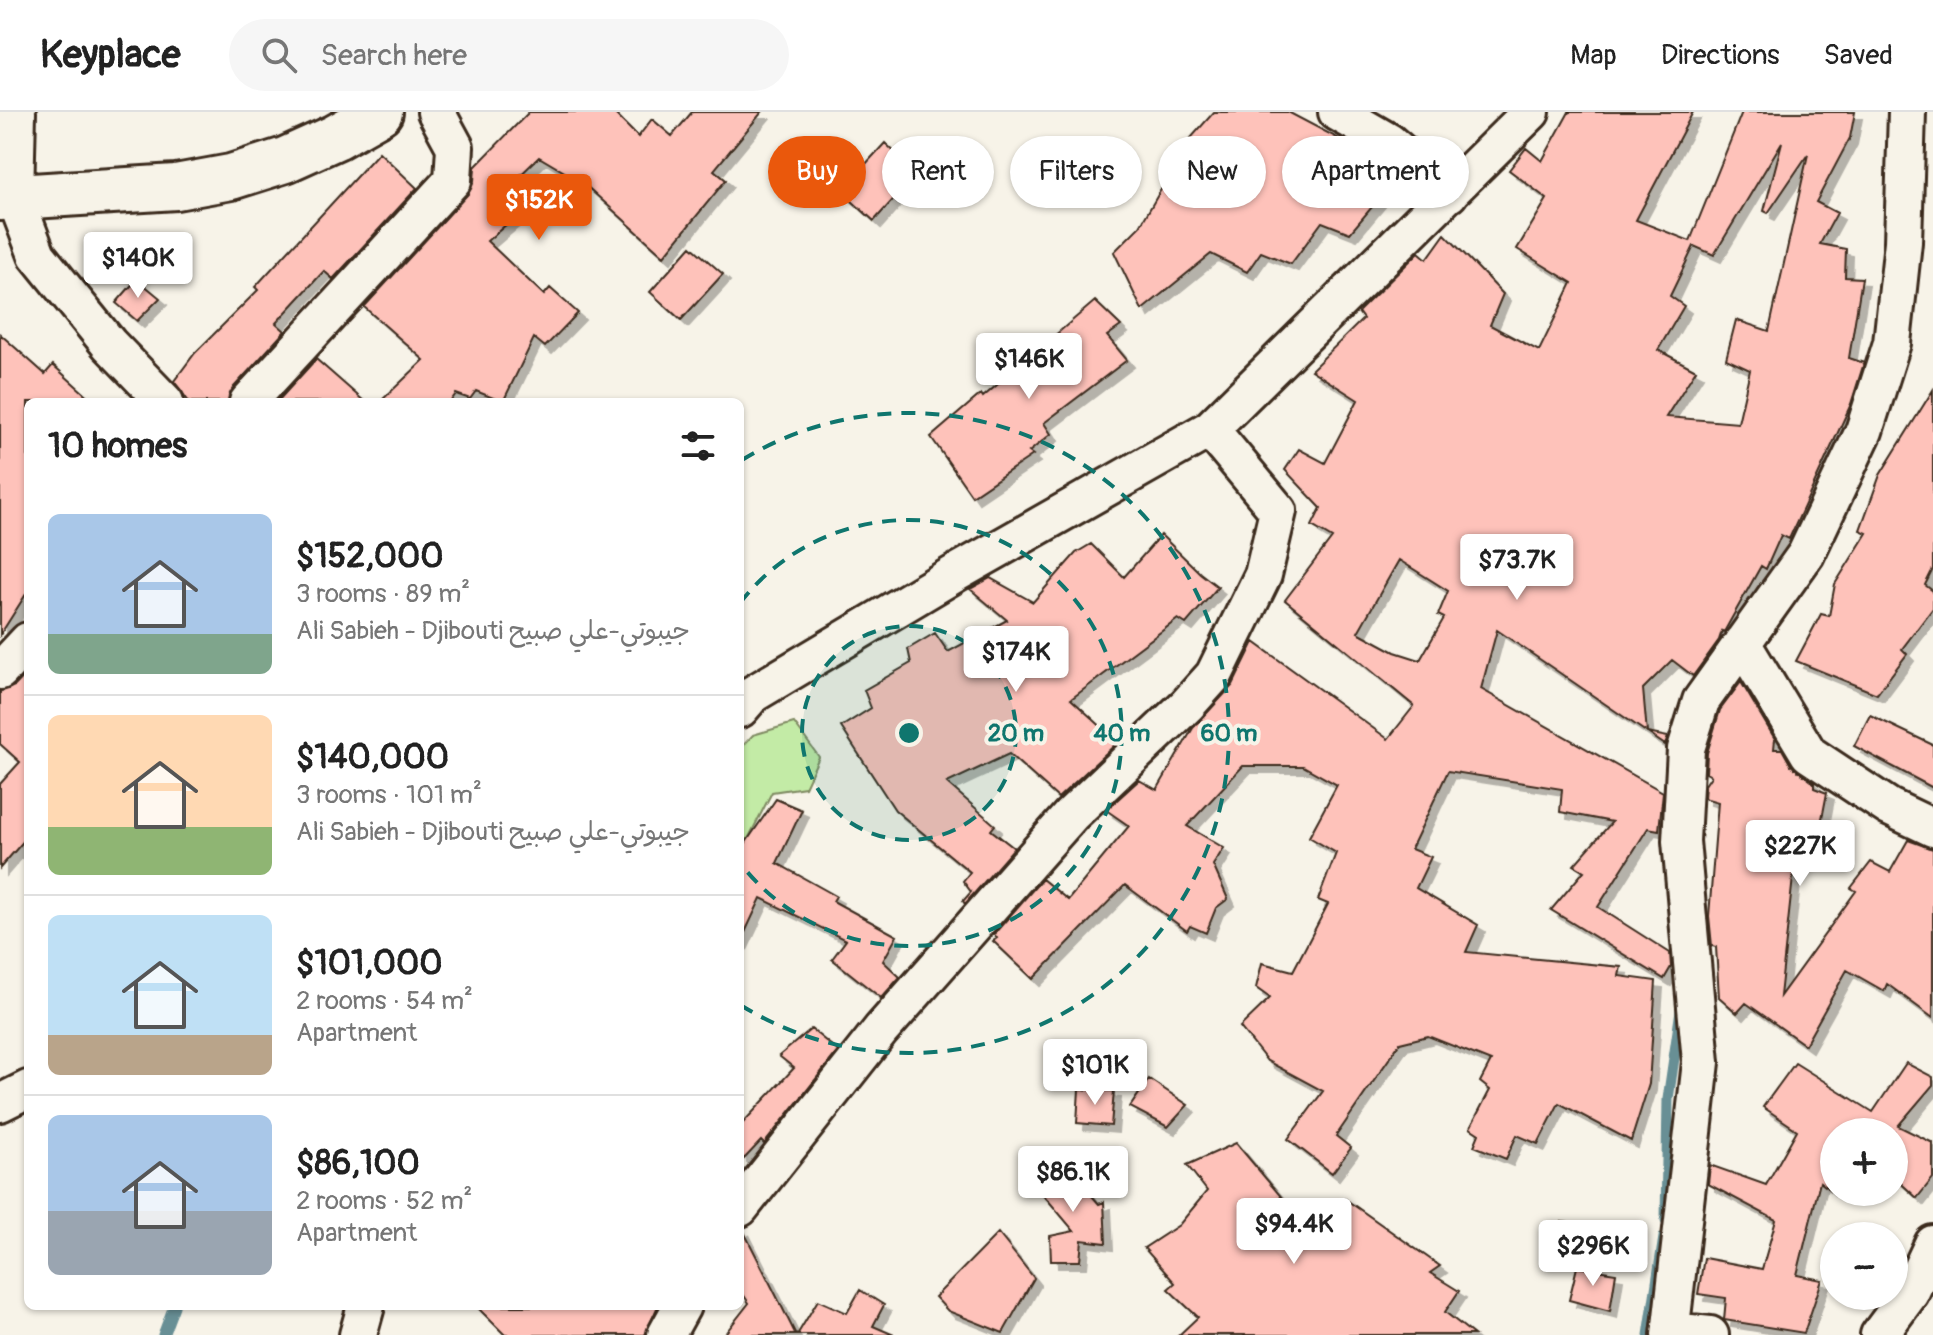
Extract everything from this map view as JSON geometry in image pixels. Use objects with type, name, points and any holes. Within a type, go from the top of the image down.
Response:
[{"type":"main road","points":[[8,198],[176,187],[231,177],[285,160],[336,137],[380,112]]},
{"type":"street","points":[[17,112],[8,198],[37,255],[109,344],[161,398]]},
{"type":"street","points":[[252,398],[453,180],[455,147],[436,112]]},
{"type":"street","points":[[1337,112],[1379,136]]},
{"type":"street","points":[[1469,174],[1531,112]]},
{"type":"street","points":[[1710,1335],[1671,1333],[1701,1062],[1681,841],[1686,749],[1701,701],[1806,554],[1864,431],[1892,343],[1903,242],[1907,112]]},
{"type":"street","points":[[744,704],[753,694],[942,581],[1210,429],[1435,208]]},
{"type":"street","points":[[744,1203],[881,1030],[1071,815],[1187,705],[1214,675],[1263,575],[1278,511],[1210,429]]},
{"type":"street","points":[[1742,643],[1809,754],[1889,807],[1933,828]]},
{"type":"street","points":[[0,1103],[24,1091]]},
{"type":"street","points":[[1879,1335],[1910,1293],[1933,1244]]},
{"type":"street","points":[[358,1335],[365,1310]]},
{"type":"street","points":[[666,1335],[680,1310]]},
{"type":"green space","points":[[794,723],[819,757],[805,787],[772,792],[745,845],[744,745],[753,735]]},
{"type":"building","points":[[529,112],[613,112],[638,137],[652,119],[672,136],[692,112],[762,112],[714,170],[726,180],[664,256],[583,183],[539,157],[505,190],[522,211],[487,241],[544,295],[550,288],[578,313],[545,347],[534,338],[505,398],[493,398],[476,391],[471,398],[456,394],[453,398],[384,398],[424,360],[364,307],[468,194],[474,181],[475,167]]},
{"type":"building","points":[[1214,112],[1288,112],[1334,136],[1282,136],[1282,208],[1371,208],[1350,233],[1322,222],[1291,264],[1261,252],[1247,272],[1211,254],[1142,310],[1114,252],[1140,226],[1158,195],[1158,208],[1266,208],[1266,136],[1193,136]]},
{"type":"building","points":[[1569,112],[1693,112],[1636,220],[1690,241],[1742,112],[1855,112],[1850,138],[1816,202],[1837,213],[1820,244],[1846,249],[1845,277],[1862,278],[1849,358],[1864,363],[1851,404],[1789,539],[1781,535],[1766,569],[1761,566],[1724,632],[1693,676],[1672,660],[1643,689],[1647,733],[1497,630],[1481,689],[1663,792],[1659,830],[1648,828],[1598,907],[1670,953],[1671,967],[1664,979],[1551,910],[1584,871],[1574,865],[1612,822],[1560,812],[1562,789],[1448,771],[1411,849],[1431,857],[1416,888],[1478,925],[1466,952],[1621,967],[1619,976],[1656,981],[1649,1084],[1631,1141],[1559,1103],[1538,1144],[1517,1135],[1506,1159],[1474,1146],[1479,1134],[1470,1128],[1490,1090],[1480,1082],[1491,1061],[1428,1036],[1400,1043],[1336,1136],[1351,1148],[1332,1173],[1288,1139],[1323,1091],[1267,1061],[1240,1027],[1270,998],[1256,988],[1262,963],[1293,971],[1328,904],[1318,900],[1336,853],[1309,837],[1337,785],[1303,766],[1243,766],[1187,826],[1224,848],[1213,865],[1228,899],[1216,908],[1206,933],[1190,926],[1187,931],[1125,885],[1033,979],[993,941],[997,938],[994,934],[1042,879],[1068,900],[1129,826],[1106,810],[1139,780],[1157,790],[1193,728],[1233,685],[1254,642],[1388,739],[1414,706],[1285,600],[1332,538],[1312,526],[1321,508],[1285,470],[1299,449],[1325,463],[1358,400],[1311,370],[1363,319],[1358,312],[1419,252],[1427,259],[1445,234],[1503,294],[1490,325],[1539,351],[1572,283],[1517,249],[1547,199],[1509,170],[1526,148],[1542,161]],"holes":[[[1782,142],[1764,211],[1768,213],[1808,154],[1769,331],[1736,320],[1726,359],[1750,370],[1738,423],[1666,417],[1696,370],[1658,350],[1684,306],[1670,296],[1694,246],[1714,255]],[[1399,560],[1448,591],[1438,615],[1444,618],[1420,660],[1395,652],[1358,632]]]},
{"type":"building","points":[[882,146],[882,208],[886,208],[874,221],[860,208],[866,208],[866,164]]},
{"type":"building","points":[[379,152],[417,188],[333,279],[324,271],[276,323],[285,331],[233,388],[229,398],[186,398],[174,381],[195,353],[258,290],[255,287]]},
{"type":"building","points":[[691,246],[723,274],[681,320],[650,292]]},
{"type":"building","points":[[137,279],[160,298],[137,321],[116,303]]},
{"type":"building","points":[[1095,301],[1121,326],[1107,336],[1127,360],[1044,423],[1051,434],[1029,452],[1033,455],[972,496],[931,437],[981,394],[983,397]]},
{"type":"building","points":[[0,334],[45,374],[53,365],[90,398],[24,398],[24,597],[0,635]]},
{"type":"building","points":[[316,359],[360,398],[281,398]]},
{"type":"building","points":[[1933,390],[1933,569],[1925,585],[1933,591],[1933,608],[1902,649],[1907,654],[1877,694],[1796,661],[1821,614],[1829,616],[1835,584],[1867,533],[1860,530],[1880,475]]},
{"type":"building","points":[[1161,535],[1218,587],[1186,624],[1178,619],[1071,699],[1118,742],[1058,798],[1009,754],[947,783],[995,825],[991,830],[1014,848],[965,904],[963,901],[971,892],[963,881],[970,872],[895,810],[841,727],[871,708],[864,690],[911,663],[908,649],[935,633],[948,652],[1007,620],[970,589],[990,578],[1033,602],[1076,553],[1091,544],[1124,577]]},
{"type":"building","points":[[24,676],[24,841],[0,868],[0,784],[20,762],[0,744],[0,691],[15,686]]},
{"type":"building","points":[[1741,682],[1775,739],[1774,749],[1782,749],[1791,765],[1814,783],[1814,788],[1827,793],[1821,824],[1804,826],[1799,852],[1796,850],[1780,996],[1856,891],[1851,888],[1871,862],[1890,872],[1908,840],[1933,849],[1933,1018],[1887,984],[1884,991],[1847,970],[1805,1045],[1746,1003],[1737,1013],[1719,997],[1716,947],[1712,946],[1709,916],[1718,802],[1704,798],[1705,785],[1711,776],[1706,773],[1707,753],[1720,710]]},
{"type":"building","points":[[1870,715],[1933,745],[1933,788],[1854,746]]},
{"type":"building","points":[[1648,733],[1668,737],[1665,745]]},
{"type":"building","points":[[776,799],[802,810],[777,863],[836,896],[833,901],[897,936],[883,961],[900,977],[881,998],[832,959],[846,940],[761,898],[744,934],[744,845]]},
{"type":"building","points":[[811,1029],[838,1051],[764,1144],[761,1141],[744,1159],[744,1122],[794,1068],[779,1056]]},
{"type":"building","points":[[1795,1063],[1873,1112],[1906,1063],[1933,1077],[1933,1085],[1905,1118],[1820,1118],[1820,1182],[1797,1275],[1820,1280],[1820,1286],[1804,1333],[1724,1320],[1726,1298],[1698,1294],[1704,1258],[1762,1269],[1776,1220],[1708,1184],[1710,1165],[1766,1185],[1797,1130],[1763,1107]]},
{"type":"building","points":[[1149,1079],[1188,1105],[1168,1127],[1130,1107]]},
{"type":"building","points":[[1079,1089],[1114,1091],[1111,1126],[1077,1123]]},
{"type":"building","points":[[1908,1131],[1933,1143],[1933,1178],[1917,1198],[1908,1190]]},
{"type":"building","points":[[1236,1143],[1320,1243],[1345,1199],[1440,1266],[1430,1273],[1459,1291],[1445,1312],[1474,1335],[1179,1335],[1198,1317],[1168,1289],[1175,1283],[1144,1248],[1179,1225],[1207,1191],[1187,1165]]},
{"type":"building","points":[[1063,1162],[1099,1204],[1104,1202],[1106,1243],[1082,1240],[1080,1261],[1051,1261],[1050,1236],[1074,1231],[1036,1186]]},
{"type":"building","points":[[1562,1222],[1598,1227],[1593,1258],[1558,1258]]},
{"type":"building","points":[[744,1232],[796,1335],[724,1335],[749,1303],[744,1296]]},
{"type":"building","points":[[998,1233],[1034,1278],[1003,1333],[948,1311],[935,1297]]},
{"type":"building","points":[[1577,1267],[1616,1273],[1610,1311],[1569,1300]]},
{"type":"building","points":[[860,1290],[884,1305],[873,1326],[894,1335],[797,1335],[818,1300],[847,1313]]},
{"type":"building","points":[[480,1310],[656,1310],[645,1335],[505,1335]]},
{"type":"waterway","points":[[1666,1220],[1668,1099],[1681,1010]]},
{"type":"waterway","points":[[1649,1335],[1664,1237]]},
{"type":"waterway","points":[[163,1335],[172,1310]]}]
